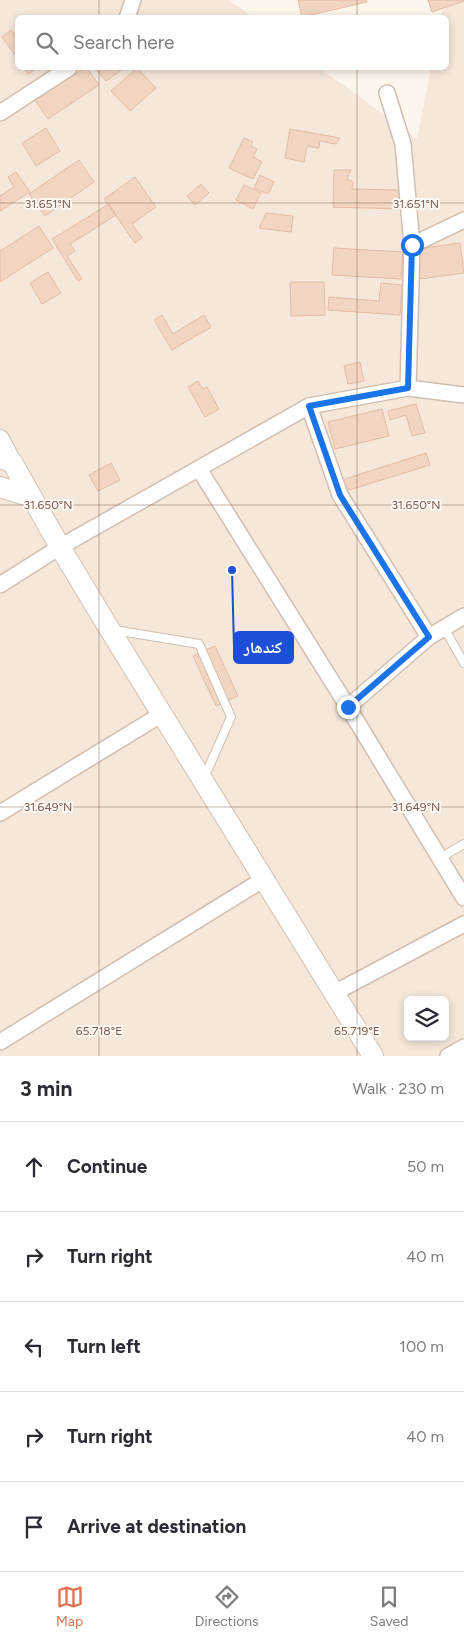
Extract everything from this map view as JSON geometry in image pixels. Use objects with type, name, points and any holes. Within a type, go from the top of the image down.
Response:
[{"type":"main road","points":[[6,460],[32,497],[110,630],[373,1056]]},
{"type":"main road","points":[[0,487],[32,497]]},
{"type":"street","points":[[128,15],[133,0]]},
{"type":"street","points":[[0,113],[66,70]]},
{"type":"street","points":[[386,93],[402,144],[412,245],[408,388]]},
{"type":"street","points":[[412,245],[464,220]]},
{"type":"street","points":[[0,585],[60,547],[309,406],[408,388],[464,395]]},
{"type":"street","points":[[309,406],[340,495],[429,637]]},
{"type":"street","points":[[0,439],[6,460]]},
{"type":"street","points":[[199,469],[348,707],[464,898]]},
{"type":"street","points":[[348,707],[429,637],[464,616]]},
{"type":"street","points":[[0,813],[162,714]]},
{"type":"street","points":[[0,1042],[264,879]]},
{"type":"street","points":[[334,993],[464,924]]},
{"type":"street","points":[[448,1056],[464,1047]]},
{"type":"lane","points":[[444,628],[464,663]]},
{"type":"lane","points":[[110,630],[199,644],[231,717],[203,780]]},
{"type":"lane","points":[[440,858],[464,844]]},
{"type":"shaded area","points":[[0,0],[229,0],[249,15],[15,15],[15,70],[323,70],[417,139],[431,70],[449,70],[449,15],[441,15],[444,0],[464,0],[464,1056],[0,1056]]},
{"type":"building","points":[[298,0],[366,0],[367,2],[311,15],[302,15]]},
{"type":"building","points":[[428,0],[464,0],[464,1],[432,12]]},
{"type":"building","points":[[11,30],[15,36],[15,55],[2,37]]},
{"type":"building","points":[[25,70],[34,70],[28,74]]},
{"type":"building","points":[[82,70],[88,70],[99,85],[48,119],[35,100]]},
{"type":"building","points":[[97,70],[121,70],[106,81]]},
{"type":"building","points":[[135,70],[139,70],[156,88],[130,111],[111,91]]},
{"type":"building","points":[[46,128],[60,151],[36,166],[22,143]]},
{"type":"building","points":[[290,129],[340,138],[336,144],[320,141],[319,148],[307,146],[304,162],[285,158]]},
{"type":"building","points":[[244,138],[253,142],[251,146],[257,149],[253,157],[262,162],[253,179],[229,168]]},
{"type":"building","points":[[79,160],[94,182],[45,216],[29,194]]},
{"type":"building","points":[[334,170],[351,170],[347,179],[353,182],[352,189],[399,190],[399,209],[333,207]]},
{"type":"building","points":[[16,172],[30,192],[0,211],[0,196],[14,187],[8,177]]},
{"type":"building","points":[[260,175],[274,182],[268,194],[254,188]]},
{"type":"building","points":[[135,177],[156,207],[132,224],[142,238],[135,243],[104,199]]},
{"type":"building","points":[[201,184],[209,193],[195,205],[187,196]]},
{"type":"building","points":[[244,185],[261,193],[253,209],[236,200]]},
{"type":"building","points":[[109,204],[116,215],[70,244],[75,251],[67,256],[82,279],[78,281],[52,239]]},
{"type":"building","points":[[266,213],[293,216],[291,232],[259,228]]},
{"type":"building","points":[[39,226],[53,248],[0,282],[0,251]]},
{"type":"building","points":[[460,243],[464,273],[420,279],[415,249]]},
{"type":"building","points":[[334,248],[403,252],[401,279],[332,275]]},
{"type":"building","points":[[48,272],[61,293],[42,304],[30,283]]},
{"type":"building","points":[[290,282],[324,282],[325,315],[291,316]]},
{"type":"building","points":[[381,283],[402,285],[400,315],[328,310],[329,297],[379,301]]},
{"type":"building","points":[[162,315],[173,334],[204,315],[211,327],[172,350],[154,320]]},
{"type":"building","points":[[360,362],[364,381],[348,384],[344,366]]},
{"type":"building","points":[[198,381],[203,389],[207,387],[219,409],[205,417],[188,387]]},
{"type":"building","points":[[416,404],[425,433],[412,436],[406,415],[390,420],[388,411]]},
{"type":"building","points":[[382,409],[389,436],[335,449],[328,422]]},
{"type":"building","points":[[426,453],[430,465],[349,490],[342,480]]},
{"type":"building","points":[[111,463],[120,480],[98,491],[89,475]]},
{"type":"building","points":[[215,646],[238,696],[216,706],[193,656]]},
{"type":"place","name":"کندهار","points":[[232,570]]},
{"type":"route","points":[[348,707],[429,637],[340,495],[309,406],[408,388],[412,245]]}]
